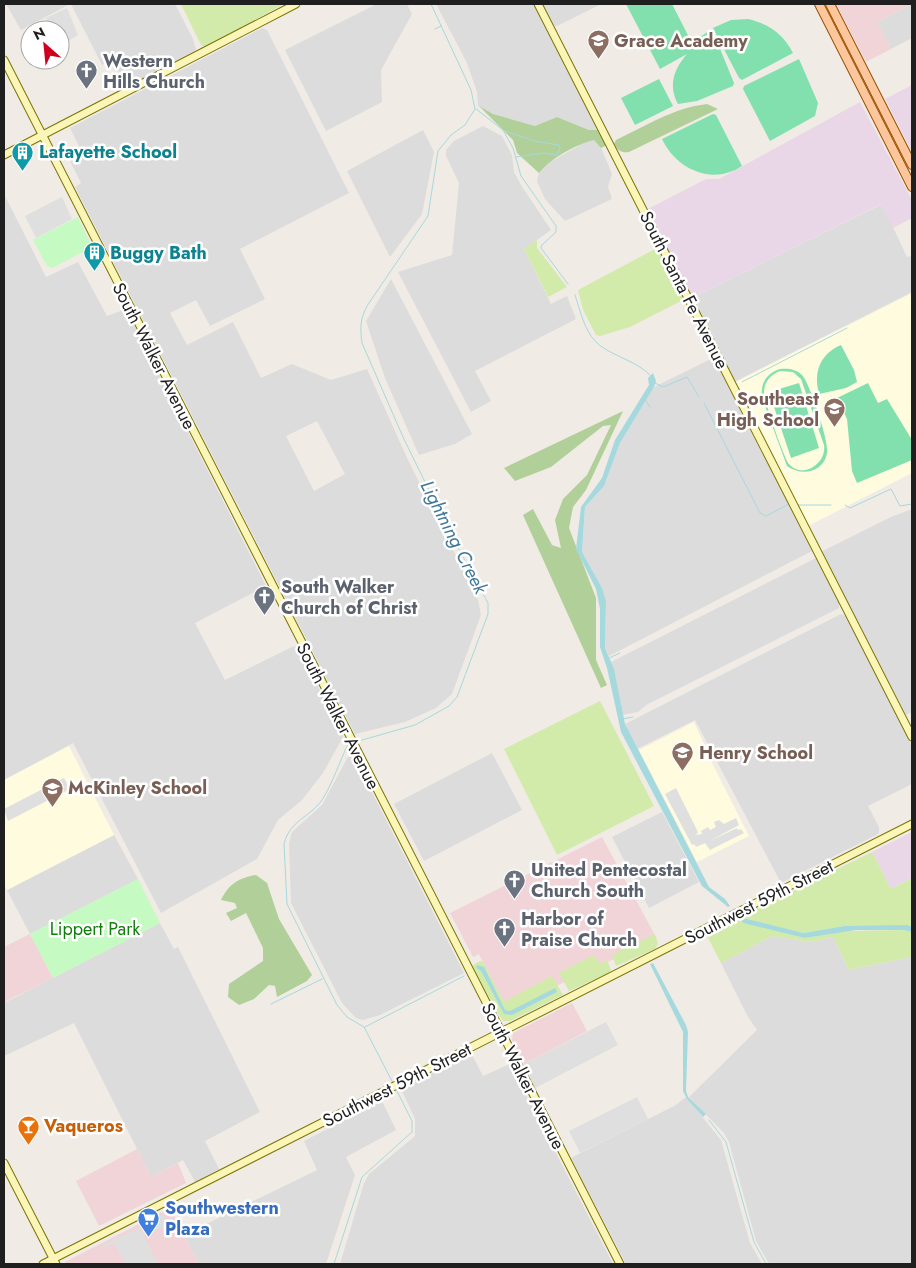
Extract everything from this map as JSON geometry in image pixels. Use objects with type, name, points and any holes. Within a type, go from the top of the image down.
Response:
[{"type":"main road","points":[[4,155],[296,4]]},
{"type":"main road","name":"South Santa Fe Avenue","points":[[538,4],[912,738]]},
{"type":"main road","points":[[819,4],[912,187]]},
{"type":"main road","points":[[830,4],[912,165]]},
{"type":"main road","name":"South Walker Avenue","points":[[4,60],[620,1264]]},
{"type":"main road","name":"Southwest 59th Street","points":[[43,1264],[54,1262],[404,1081],[912,824]]},
{"type":"main road","points":[[4,1163],[54,1262]]},
{"type":"shaded area","points":[[6,4],[70,4],[40,20],[20,20],[20,28]]},
{"type":"shaded area","points":[[71,4],[175,4],[193,39],[196,50],[126,87],[113,61],[102,65]]},
{"type":"shaded area","points":[[377,4],[407,4],[412,14],[381,70],[382,102],[326,131],[285,50]]},
{"type":"shaded area","points":[[436,4],[535,4],[599,130],[589,130],[557,117],[535,126],[493,114],[478,106],[477,92],[467,63]]},
{"type":"shaded area","points":[[541,4],[601,4],[557,26],[552,25]]},
{"type":"shaded area","points":[[836,4],[912,4],[877,22],[891,49],[866,62]]},
{"type":"shaded area","points":[[912,4],[912,38],[891,49],[877,22]]},
{"type":"shaded area","points":[[67,8],[78,35],[70,40],[70,20],[47,20],[46,18]]},
{"type":"shaded area","points":[[262,28],[267,30],[349,193],[240,249],[265,299],[210,326],[196,300],[170,313],[187,345],[233,322],[261,378],[292,364],[331,380],[367,369],[408,460],[478,600],[481,615],[452,694],[436,708],[405,722],[355,734],[75,187],[81,183],[68,157],[81,150],[70,128]],"holes":[[[317,421],[345,474],[314,491],[286,436]]]},
{"type":"shaded area","points":[[912,85],[912,149],[911,150],[885,99]]},
{"type":"shaded area","points":[[860,102],[912,200],[912,218],[893,228],[881,204],[692,298],[648,209],[706,179],[719,179]]},
{"type":"shaded area","points":[[483,126],[502,136],[512,155],[514,172],[551,230],[524,249],[551,304],[567,296],[576,319],[475,371],[491,401],[471,412],[398,272],[452,255],[459,183],[446,156],[446,150],[454,141]]},
{"type":"shaded area","points":[[423,130],[434,152],[422,214],[390,257],[347,171]]},
{"type":"shaded area","points":[[594,140],[600,145],[612,174],[608,187],[612,199],[565,221],[545,199],[537,181],[539,173],[546,164],[584,143]]},
{"type":"shaded area","points":[[4,194],[46,277],[78,262],[107,316],[126,309],[266,586],[195,623],[225,680],[292,647],[298,646],[343,737],[323,773],[302,800],[278,820],[257,859],[161,913],[73,743],[4,780]]},
{"type":"shaded area","points":[[62,197],[72,219],[36,238],[25,216]]},
{"type":"shaded area","points":[[882,204],[907,257],[912,256],[912,292],[734,382],[692,298]]},
{"type":"shaded area","points":[[391,279],[472,434],[455,444],[419,455],[385,378],[366,321]]},
{"type":"shaded area","name":"Southeast High School","points":[[912,293],[912,473],[808,526],[734,383]]},
{"type":"shaded area","points":[[715,357],[812,551],[609,656],[605,648],[606,601],[602,588],[582,552],[585,507],[604,486],[620,443],[654,387]]},
{"type":"shaded area","points":[[912,509],[912,712],[906,715],[821,552],[891,517]]},
{"type":"shaded area","points":[[816,558],[839,601],[839,608],[648,704],[638,712],[622,715],[611,662]]},
{"type":"shaded area","points":[[841,614],[848,617],[912,746],[912,784],[868,806],[879,827],[879,833],[781,883],[695,720],[637,749],[625,724]]},
{"type":"shaded area","name":"Henry School","points":[[694,722],[704,747],[749,836],[697,862],[639,750]]},
{"type":"shaded area","name":"McKinley School","points":[[69,746],[114,835],[7,890],[4,884],[4,780]]},
{"type":"shaded area","points":[[351,751],[464,973],[380,1015],[363,1020],[356,1018],[342,1003],[291,903],[289,843],[292,832],[322,805]]},
{"type":"shaded area","points":[[492,753],[522,810],[424,861],[394,804]]},
{"type":"shaded area","points":[[64,778],[70,789],[8,821],[4,809]]},
{"type":"shaded area","points":[[676,788],[698,832],[696,835],[702,834],[701,831],[708,827],[710,830],[716,827],[714,822],[719,820],[724,824],[736,818],[739,825],[710,841],[737,828],[738,830],[741,829],[744,833],[710,850],[705,843],[696,847],[694,844],[692,845],[665,794]]},
{"type":"shaded area","points":[[662,812],[699,882],[649,908],[612,837]]},
{"type":"shaded area","points":[[912,832],[912,878],[891,889],[872,852]]},
{"type":"shaded area","points":[[114,835],[138,879],[30,934],[7,890]]},
{"type":"shaded area","points":[[602,837],[657,939],[505,1010],[479,954],[473,957],[450,913]]},
{"type":"shaded area","points":[[160,923],[174,949],[178,947],[260,1112],[205,1141],[219,1169],[195,1182],[183,1160],[151,1177],[74,1023],[4,1056],[4,1003]]},
{"type":"shaded area","points":[[30,934],[53,978],[4,1002],[4,947]]},
{"type":"shaded area","points":[[772,936],[811,942],[833,937],[849,970],[912,957],[912,1264],[769,1264],[756,1241],[729,1142],[724,1133],[689,1097],[757,1030],[748,1017],[721,963]]},
{"type":"shaded area","points":[[572,1003],[587,1031],[524,1064],[512,1040],[513,1033]]},
{"type":"shaded area","points":[[606,1022],[618,1045],[535,1088],[524,1064]]},
{"type":"shaded area","points":[[471,1053],[483,1076],[510,1064],[613,1264],[340,1264],[364,1183],[369,1174],[415,1136],[415,1119],[401,1089]]},
{"type":"shaded area","points":[[637,1097],[648,1119],[580,1153],[569,1131]]},
{"type":"shaded area","points":[[686,1097],[721,1140],[750,1243],[762,1264],[626,1264],[571,1158],[676,1105]]},
{"type":"shaded area","points":[[382,1101],[396,1130],[346,1157],[355,1175],[326,1264],[199,1264],[184,1235],[317,1170],[304,1141]]},
{"type":"shaded area","points":[[137,1149],[151,1177],[178,1163],[186,1183],[99,1226],[76,1181]]},
{"type":"shaded area","name":"Southwestern Plaza","points":[[170,1208],[199,1264],[66,1264],[65,1262]]},
{"type":"shaded area","points":[[159,1216],[164,1216],[168,1224],[148,1235],[142,1224]]},
{"type":"shaded area","points":[[140,1228],[158,1264],[125,1264],[114,1243],[105,1247],[102,1245],[110,1241],[113,1243],[112,1240]]},
{"type":"green space","points":[[181,4],[284,4],[206,47],[201,45]]},
{"type":"green space","points":[[626,4],[672,4],[694,47],[697,39],[712,29],[734,83],[733,86],[697,101],[678,104],[673,90],[674,78],[679,65],[687,54],[660,69]]},
{"type":"green space","points":[[748,19],[775,31],[785,40],[793,53],[742,80],[739,78],[713,28],[731,20]]},
{"type":"green space","points":[[799,59],[818,103],[815,116],[770,141],[743,89],[744,86]]},
{"type":"green space","points":[[659,79],[673,106],[635,125],[621,98]]},
{"type":"green space","points":[[707,104],[718,109],[629,152],[620,151],[614,144],[616,140],[660,118],[683,109]]},
{"type":"green space","points":[[479,106],[493,114],[535,126],[557,117],[589,130],[599,130],[605,140],[605,146],[601,148],[594,140],[579,145],[557,157],[539,173],[517,153],[513,140]]},
{"type":"green space","points":[[713,114],[716,115],[742,166],[731,172],[707,174],[696,171],[676,159],[662,139]]},
{"type":"green space","points":[[78,217],[92,247],[52,268],[47,266],[33,240]]},
{"type":"green space","points":[[537,240],[537,248],[567,287],[548,297],[524,249]]},
{"type":"green space","points":[[655,249],[660,250],[685,299],[630,327],[600,336],[596,335],[583,310],[578,290]]},
{"type":"green space","points":[[841,345],[854,370],[857,382],[846,388],[819,394],[817,378],[820,365],[828,353]]},
{"type":"green space","points":[[789,369],[800,373],[814,400],[825,437],[827,453],[822,465],[812,471],[799,471],[787,466],[762,398],[763,383],[775,371]],"holes":[[[780,371],[793,372],[801,379],[824,445],[822,458],[807,470],[795,469],[786,459],[770,416],[764,391],[767,381],[771,376]]]},
{"type":"green space","points":[[799,383],[819,448],[791,458],[769,392]]},
{"type":"green space","points":[[868,383],[878,403],[887,399],[912,440],[912,460],[857,483],[852,471],[847,419],[837,398]]},
{"type":"green space","points":[[623,411],[586,490],[573,507],[569,528],[596,598],[596,660],[607,685],[601,688],[523,515],[533,509],[552,545],[561,548],[555,520],[563,499],[587,475],[611,425],[603,426],[551,467],[515,481],[504,468]]},
{"type":"green space","points":[[600,701],[654,806],[557,855],[504,749]]},
{"type":"green space","points":[[872,852],[891,889],[912,878],[912,927],[844,926],[804,933],[743,919],[805,938],[845,931],[904,930],[912,932],[912,957],[849,970],[833,937],[811,942],[772,936],[721,963],[706,934]]},
{"type":"green space","points":[[256,875],[267,883],[279,919],[312,975],[307,981],[277,997],[275,986],[269,985],[254,999],[239,1005],[228,997],[229,984],[263,961],[263,948],[246,913],[231,921],[226,913],[237,908],[235,903],[221,900],[227,890],[235,883]]},
{"type":"green space","name":"Lippert Park","points":[[138,879],[160,923],[53,978],[30,934]]},
{"type":"green space","points":[[655,934],[658,944],[655,949],[616,966],[612,955]]},
{"type":"green space","points":[[593,955],[600,964],[607,960],[611,970],[609,973],[569,991],[559,973]]},
{"type":"green space","points":[[480,961],[483,962],[504,1002],[552,976],[563,995],[510,1021],[503,1021],[472,969],[473,965]]},
{"type":"water","points":[[653,373],[656,381],[654,387],[620,443],[604,486],[585,507],[582,552],[602,588],[606,601],[605,648],[614,669],[625,724],[709,887],[725,899],[730,906],[728,907],[702,886],[621,732],[607,668],[600,647],[600,609],[596,589],[576,549],[581,507],[602,478],[615,440],[649,385],[648,378]]},
{"type":"water","points":[[743,918],[804,933],[844,926],[907,925],[912,927],[912,932],[904,930],[856,930],[805,938],[747,924],[742,922]]},
{"type":"water","points":[[653,963],[686,1025],[688,1032],[686,1091],[688,1097],[706,1114],[703,1117],[687,1099],[683,1091],[683,1032],[650,964]]},
{"type":"water","points":[[477,965],[484,967],[505,1010],[510,1011],[555,988],[557,992],[512,1015],[504,1014],[481,971],[476,968]]},
{"type":"waterway","name":"Lightning Creek","points":[[355,742],[415,725],[449,706],[457,697],[488,614],[488,603],[448,529],[403,437],[361,338],[362,319],[367,306],[428,216],[438,151],[451,135],[465,125],[475,109],[471,90],[431,4]]},
{"type":"waterway","name":"Lightning Creek","points":[[435,29],[441,26]]},
{"type":"waterway","points":[[476,109],[503,130],[513,148],[521,176],[556,226],[556,232],[541,248],[568,284]]},
{"type":"waterway","points":[[505,131],[534,141],[559,145],[560,148],[557,155],[544,153],[516,157]]},
{"type":"waterway","points":[[575,295],[585,325],[595,341],[607,350],[637,365],[651,376]]},
{"type":"waterway","points":[[742,382],[847,328]]},
{"type":"waterway","points":[[655,383],[663,387],[687,377],[699,397]]},
{"type":"waterway","points":[[646,401],[650,407]]},
{"type":"waterway","points":[[704,403],[760,513],[766,516],[789,504]]},
{"type":"waterway","points":[[845,505],[850,508],[891,489],[900,506],[912,504]]},
{"type":"waterway","points":[[797,505],[831,505]]},
{"type":"waterway","points":[[609,658],[620,653]]},
{"type":"waterway","points":[[622,719],[633,717]]},
{"type":"waterway","name":"Lightning Creek","points":[[352,744],[347,746],[322,800],[295,824],[287,836],[284,844],[287,904],[337,1005],[347,1017],[364,1027],[393,1083]]},
{"type":"waterway","points":[[365,1027],[464,976]]},
{"type":"waterway","points":[[271,1004],[322,979]]},
{"type":"waterway","name":"Lightning Creek","points":[[334,1264],[362,1177],[412,1132],[412,1121],[396,1089]]},
{"type":"waterway","points":[[709,1120],[726,1142],[754,1242],[766,1264]]},
{"type":"place","name":"Grace Academy","points":[[598,60]]},
{"type":"place","name":"Western Hills Church","points":[[87,90]]},
{"type":"place","name":"Lafayette School","points":[[23,171]]},
{"type":"place","name":"Buggy Bath","points":[[94,272]]},
{"type":"place","name":"Southeast High School","points":[[835,428]]},
{"type":"place","name":"South Walker Church of Christ","points":[[265,616]]},
{"type":"place","name":"Henry School","points":[[683,772]]},
{"type":"place","name":"McKinley School","points":[[52,807]]},
{"type":"place","name":"United Pentecostal Church South","points":[[515,899]]},
{"type":"place","name":"Harbor of Praise Church","points":[[505,948]]},
{"type":"place","name":"Vaqueros","points":[[28,1145]]},
{"type":"place","name":"Southwestern Plaza","points":[[149,1237]]}]
